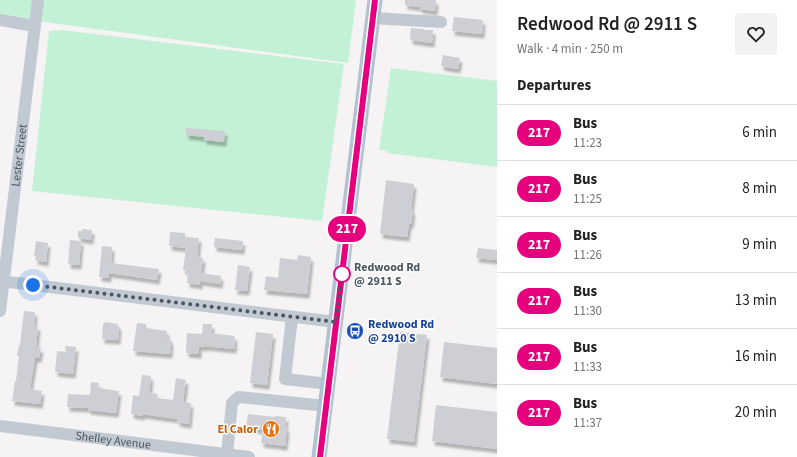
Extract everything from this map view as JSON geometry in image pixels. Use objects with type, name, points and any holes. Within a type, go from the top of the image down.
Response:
[{"type":"main road","points":[[320,457],[375,0]]},
{"type":"street","name":"Lester Street","points":[[0,311],[2,281],[38,0]]},
{"type":"street","points":[[373,18],[442,22]]},
{"type":"street","points":[[0,20],[34,26]]},
{"type":"street","points":[[2,281],[336,322]]},
{"type":"street","points":[[292,317],[285,379],[328,384]]},
{"type":"street","points":[[227,454],[232,403],[239,397],[326,406]]},
{"type":"street","name":"Shelley Avenue","points":[[0,426],[250,457]]},
{"type":"green space","points":[[0,0],[356,0],[348,63],[0,16]]},
{"type":"green space","points":[[62,30],[344,64],[322,221],[32,191],[49,31]]},
{"type":"green space","points":[[391,68],[497,81],[497,167],[387,153],[387,151],[379,150]]},
{"type":"building","points":[[405,0],[436,0],[435,11],[405,5]]},
{"type":"building","points":[[454,17],[483,20],[482,34],[452,31]]},
{"type":"building","points":[[411,28],[433,30],[432,43],[410,40]]},
{"type":"building","points":[[443,55],[460,58],[458,69],[441,66]]},
{"type":"building","points":[[186,128],[225,131],[224,142],[204,140],[204,137],[186,135]]},
{"type":"building","points":[[386,180],[414,184],[411,210],[413,210],[407,237],[380,234]]},
{"type":"building","points":[[82,229],[92,230],[91,240],[78,238],[78,231],[82,231]]},
{"type":"building","points":[[170,232],[185,233],[185,237],[199,238],[197,257],[203,258],[201,273],[221,276],[220,284],[200,281],[200,285],[187,283],[188,271],[183,270],[186,248],[169,246]]},
{"type":"building","points":[[215,238],[243,241],[242,250],[214,247]]},
{"type":"building","points":[[70,240],[81,241],[79,265],[68,264]]},
{"type":"building","points":[[36,241],[48,243],[46,262],[35,260],[36,256],[34,256]]},
{"type":"building","points":[[102,246],[112,247],[111,263],[159,269],[157,280],[109,273],[109,278],[99,277]]},
{"type":"building","points":[[478,248],[497,250],[497,260],[476,258]]},
{"type":"building","points":[[298,255],[311,257],[307,294],[264,290],[266,276],[278,278],[280,258],[297,260]]},
{"type":"building","points":[[238,265],[250,267],[247,291],[235,290]]},
{"type":"building","points":[[24,311],[35,312],[34,326],[38,326],[36,347],[41,348],[39,358],[35,358],[30,389],[42,391],[40,404],[12,401],[16,381],[19,356],[17,356],[20,345]]},
{"type":"building","points":[[105,322],[118,324],[118,340],[102,339],[103,324]]},
{"type":"building","points":[[137,323],[146,324],[146,328],[167,331],[167,337],[170,337],[169,340],[171,341],[170,354],[133,351]]},
{"type":"building","points":[[203,324],[212,324],[211,333],[234,336],[234,349],[199,346],[199,354],[186,353],[187,333],[202,334]]},
{"type":"building","points":[[256,332],[273,334],[267,385],[250,383]]},
{"type":"building","points":[[400,332],[427,335],[414,442],[387,439]]},
{"type":"building","points":[[444,342],[497,348],[497,384],[440,377]]},
{"type":"building","points":[[65,346],[76,347],[73,374],[55,372],[57,351],[66,352]]},
{"type":"building","points":[[142,375],[151,376],[149,393],[158,394],[157,398],[173,400],[176,378],[186,380],[183,402],[191,403],[189,424],[177,422],[178,419],[131,414],[133,395],[139,396]]},
{"type":"building","points":[[91,382],[99,383],[98,388],[119,391],[116,413],[88,410],[88,408],[67,407],[68,394],[90,395]]},
{"type":"building","points":[[436,405],[497,412],[497,449],[432,441]]},
{"type":"building","name":"El Calor","points":[[248,414],[286,417],[285,427],[287,428],[285,446],[261,443],[263,430],[246,428]]},
{"type":"bus line","name":"217","points":[[320,457],[375,0]]},
{"type":"place","name":"Redwood Rd @ 2911 S","points":[[342,274]]},
{"type":"place","name":"Redwood Rd @ 2910 S","points":[[355,331]]},
{"type":"place","name":"El Calor","points":[[271,429]]},
{"type":"route","points":[[33,285],[336,322],[343,267],[342,274]]}]
